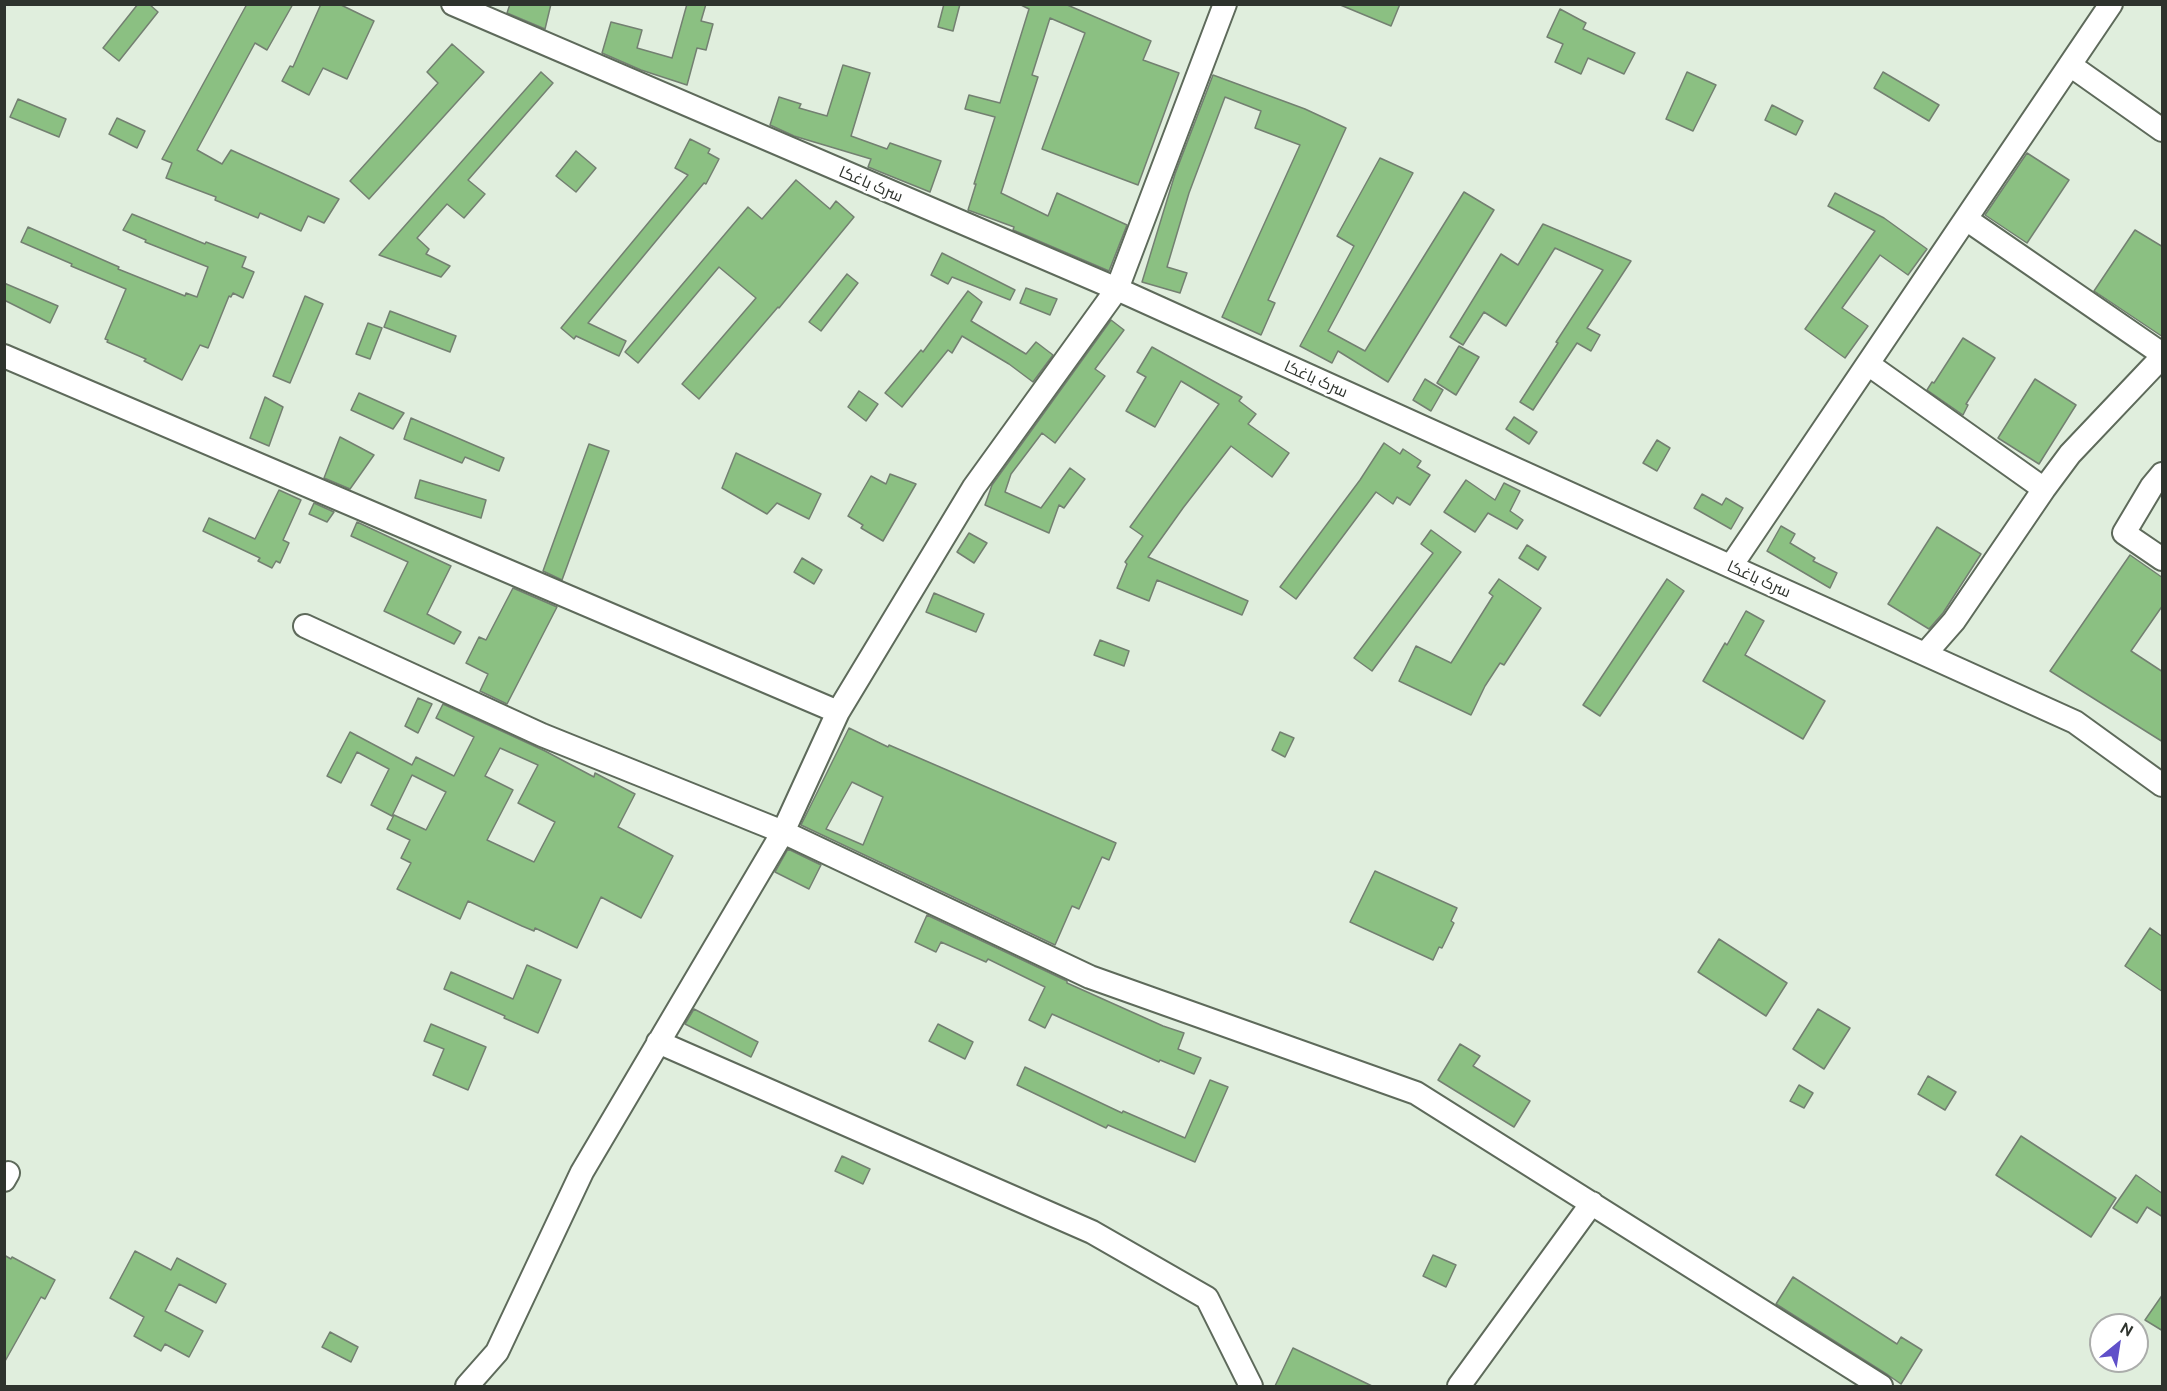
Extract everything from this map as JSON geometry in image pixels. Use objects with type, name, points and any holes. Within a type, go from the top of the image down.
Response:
[{"type":"street","name":"سرک باغکا","points":[[453,4],[1117,289],[2075,722],[2163,785]]},
{"type":"street","points":[[467,1386],[497,1352],[582,1172],[783,832],[838,712],[974,487],[1117,289],[1225,4]]},
{"type":"street","points":[[1731,566],[2111,4]]},
{"type":"street","points":[[2070,65],[2163,130]]},
{"type":"street","points":[[1925,654],[1954,621],[2070,454],[2163,356],[1966,219]]},
{"type":"street","points":[[4,356],[838,712]]},
{"type":"street","points":[[1868,364],[2044,489]]},
{"type":"street","points":[[2163,474],[2152,486],[2124,532],[2163,560]]},
{"type":"street","points":[[305,626],[542,735],[783,832],[1090,977],[1416,1093],[1881,1386]]},
{"type":"street","points":[[658,1042],[1092,1232],[1207,1298],[1251,1386]]},
{"type":"street","points":[[1459,1386],[1592,1203]]},
{"type":"building","points":[[138,4],[149,4],[158,12],[119,61],[103,48]]},
{"type":"building","points":[[247,4],[293,4],[267,50],[255,43],[197,150],[222,164],[231,150],[339,199],[324,223],[308,216],[301,231],[260,213],[258,218],[215,200],[216,197],[166,178],[172,163],[162,159]]},
{"type":"building","points":[[321,4],[339,4],[374,21],[347,79],[323,68],[309,95],[282,81],[290,66],[293,67]]},
{"type":"building","points":[[510,4],[551,4],[545,29],[507,13]]},
{"type":"building","points":[[687,4],[706,4],[701,21],[713,24],[706,50],[697,48],[687,85],[641,70],[602,53],[611,22],[642,30],[637,48],[672,58]]},
{"type":"building","points":[[944,4],[960,4],[953,31],[938,27]]},
{"type":"building","points":[[1019,4],[1065,4],[1151,41],[1143,60],[1179,73],[1138,185],[1042,149],[1085,33],[1050,18],[1032,75],[1038,77],[1001,193],[1048,216],[1057,193],[1127,225],[1109,271],[1013,230],[1014,227],[968,210],[995,117],[965,109],[969,95],[1000,103],[1029,9]]},
{"type":"building","points":[[1338,4],[1400,4],[1391,26]]},
{"type":"building","points":[[1560,9],[1586,23],[1583,29],[1635,53],[1624,74],[1588,58],[1581,74],[1555,62],[1563,44],[1547,37]]},
{"type":"building","points":[[452,44],[484,72],[369,199],[350,181],[438,83],[427,72]]},
{"type":"building","points":[[843,65],[870,73],[851,136],[887,149],[890,143],[941,161],[930,192],[868,167],[871,159],[794,136],[770,125],[779,97],[801,104],[799,108],[827,116]]},
{"type":"building","points":[[541,72],[553,83],[468,180],[485,194],[464,218],[447,204],[417,238],[429,249],[426,254],[450,266],[441,277],[379,255]]},
{"type":"building","points":[[1687,72],[1716,85],[1693,131],[1666,119]]},
{"type":"building","points":[[1883,72],[1939,105],[1929,121],[1874,88]]},
{"type":"building","points":[[1213,75],[1305,109],[1346,128],[1268,300],[1275,303],[1261,335],[1222,317],[1300,145],[1255,128],[1261,111],[1225,97],[1189,193],[1167,267],[1187,273],[1180,293],[1142,282],[1175,174]]},
{"type":"building","points":[[18,99],[66,119],[59,137],[10,117]]},
{"type":"building","points":[[1772,105],[1803,121],[1796,135],[1765,120]]},
{"type":"building","points":[[117,118],[145,131],[137,148],[109,134]]},
{"type":"building","points":[[690,139],[710,149],[708,153],[719,159],[706,184],[704,183],[588,323],[626,341],[619,356],[576,336],[574,339],[561,328],[688,175],[675,168]]},
{"type":"building","points":[[576,151],[596,168],[576,192],[556,176]]},
{"type":"building","points":[[2027,153],[2069,180],[2027,243],[1985,215]]},
{"type":"building","points":[[1380,158],[1413,173],[1328,331],[1365,351],[1464,192],[1494,210],[1388,382],[1338,351],[1332,363],[1300,346],[1354,246],[1337,236]]},
{"type":"building","points":[[796,180],[830,209],[836,201],[854,217],[779,308],[699,399],[682,384],[756,298],[719,267],[638,363],[625,352],[748,207],[762,219]]},
{"type":"building","points":[[1835,193],[1884,218],[1927,249],[1908,275],[1880,255],[1842,308],[1868,326],[1845,358],[1805,329],[1875,231],[1828,206]]},
{"type":"building","points":[[132,214],[205,244],[206,242],[246,257],[242,267],[254,272],[243,298],[233,293],[231,297],[229,296],[208,348],[200,345],[182,380],[105,339],[126,289],[21,242],[28,227],[119,267],[118,269],[185,296],[186,293],[197,297],[208,267],[145,242],[146,240],[123,230]]},
{"type":"building","points":[[1543,224],[1631,261],[1587,328],[1600,335],[1591,351],[1577,343],[1533,410],[1520,402],[1603,270],[1555,248],[1506,326],[1484,312],[1463,345],[1450,337],[1501,254],[1518,265]]},
{"type":"building","points":[[2135,230],[2163,247],[2163,337],[2094,291]]},
{"type":"building","points":[[942,253],[1015,290],[1010,300],[952,277],[948,284],[931,275]]},
{"type":"building","points":[[847,274],[858,283],[821,331],[809,322]]},
{"type":"building","points":[[4,283],[58,306],[50,323],[4,300]]},
{"type":"building","points":[[1026,288],[1057,299],[1050,315],[1020,303]]},
{"type":"building","points":[[968,291],[982,302],[971,321],[1026,354],[1036,342],[1053,355],[1033,382],[1009,364],[962,336],[952,353],[948,350],[902,407],[885,393],[921,350],[923,352]]},
{"type":"building","points":[[305,296],[323,304],[290,383],[273,376]]},
{"type":"building","points":[[390,311],[456,336],[450,352],[384,327]]},
{"type":"building","points":[[1111,320],[1124,330],[1095,369],[1105,376],[1055,443],[1042,433],[1011,474],[1005,492],[1041,508],[1070,468],[1085,479],[1064,508],[1059,505],[1049,533],[985,505],[992,485]]},
{"type":"building","points":[[368,323],[382,328],[370,359],[356,354]]},
{"type":"building","points":[[1963,338],[1995,358],[1966,404],[1968,405],[1963,415],[1927,390]]},
{"type":"building","points":[[1459,346],[1479,357],[1456,395],[1437,383]]},
{"type":"building","points":[[1152,347],[1242,397],[1239,401],[1256,414],[1248,424],[1289,453],[1272,477],[1231,446],[1148,557],[1248,601],[1242,615],[1157,580],[1149,601],[1117,588],[1127,564],[1125,562],[1143,536],[1130,527],[1219,404],[1181,381],[1155,427],[1126,411],[1146,377],[1137,372]]},
{"type":"building","points":[[1425,379],[1443,390],[1431,411],[1413,400]]},
{"type":"building","points":[[2035,379],[2076,405],[2039,464],[1998,438]]},
{"type":"building","points":[[859,391],[878,404],[866,421],[848,407]]},
{"type":"building","points":[[359,393],[404,413],[393,429],[351,410]]},
{"type":"building","points":[[265,397],[283,407],[269,446],[250,438]]},
{"type":"building","points":[[1514,417],[1537,432],[1529,444],[1506,429]]},
{"type":"building","points":[[411,418],[504,458],[499,471],[465,457],[462,463],[404,439]]},
{"type":"building","points":[[340,437],[374,455],[350,489],[324,478]]},
{"type":"building","points":[[1657,440],[1670,448],[1657,471],[1643,463]]},
{"type":"building","points":[[1384,443],[1400,454],[1403,449],[1421,461],[1417,467],[1430,475],[1410,505],[1397,497],[1393,504],[1376,492],[1296,599],[1280,587],[1360,480]]},
{"type":"building","points":[[589,444],[609,451],[562,580],[543,571]]},
{"type":"building","points":[[736,453],[821,494],[809,519],[777,503],[767,514],[722,488]]},
{"type":"building","points":[[890,474],[916,484],[883,541],[861,528],[863,525],[848,516],[871,476],[886,484]]},
{"type":"building","points":[[420,480],[486,500],[481,518],[415,498]]},
{"type":"building","points":[[1466,480],[1495,500],[1504,483],[1520,491],[1510,511],[1523,520],[1517,529],[1488,513],[1475,532],[1444,512]]},
{"type":"building","points":[[279,490],[301,500],[283,540],[289,543],[280,563],[276,561],[272,568],[258,561],[260,558],[203,531],[209,518],[255,539]]},
{"type":"building","points":[[1702,494],[1722,505],[1726,498],[1743,508],[1731,529],[1694,508]]},
{"type":"building","points":[[314,503],[334,512],[327,522],[309,514]]},
{"type":"building","points":[[357,522],[451,566],[427,614],[461,632],[454,644],[384,611],[408,562],[351,536]]},
{"type":"building","points":[[1781,526],[1795,534],[1790,543],[1815,558],[1813,561],[1837,573],[1830,588],[1767,551]]},
{"type":"building","points":[[1937,527],[1981,554],[1943,613],[1929,629],[1888,604]]},
{"type":"building","points":[[1431,530],[1461,552],[1372,671],[1354,658],[1433,553],[1421,544]]},
{"type":"building","points":[[969,533],[987,543],[974,563],[957,552]]},
{"type":"building","points":[[1527,545],[1546,557],[1538,570],[1519,558]]},
{"type":"building","points":[[2130,555],[2163,578],[2163,605],[2131,651],[2163,672],[2163,742],[2050,671]]},
{"type":"building","points":[[802,558],[822,570],[814,584],[794,572]]},
{"type":"building","points":[[1499,579],[1541,608],[1504,665],[1500,663],[1485,686],[1471,715],[1399,681],[1416,646],[1451,663],[1493,596],[1489,593]]},
{"type":"building","points":[[1667,579],[1684,591],[1600,716],[1583,705]]},
{"type":"building","points":[[513,588],[557,607],[507,704],[480,691],[488,674],[466,663],[479,637],[486,640]]},
{"type":"building","points":[[934,593],[984,614],[976,632],[926,612]]},
{"type":"building","points":[[1746,611],[1764,621],[1745,655],[1825,701],[1803,739],[1703,681]]},
{"type":"building","points":[[1100,640],[1129,651],[1124,666],[1094,655]]},
{"type":"building","points":[[418,698],[432,704],[418,733],[405,726]]},
{"type":"building","points":[[443,704],[545,751],[594,777],[595,773],[635,794],[618,827],[673,856],[641,918],[601,897],[577,948],[468,901],[460,919],[397,889],[411,863],[401,858],[410,840],[387,829],[394,815],[426,830],[446,792],[412,775],[392,816],[371,805],[389,769],[357,752],[341,783],[327,776],[350,732],[412,765],[416,757],[454,776],[474,737],[436,718]],"holes":[[[500,748],[538,765],[518,803],[555,822],[534,862],[487,840],[513,790],[485,776]]]},
{"type":"building","points":[[849,728],[888,747],[889,745],[1116,843],[1109,860],[1102,857],[1079,909],[1072,906],[1055,945],[801,825]],"holes":[[[852,782],[883,797],[863,845],[826,829]]]},
{"type":"building","points":[[1280,732],[1294,738],[1285,757],[1272,750]]},
{"type":"building","points":[[788,849],[821,865],[809,889],[775,872]]},
{"type":"building","points":[[1375,871],[1457,908],[1451,921],[1454,923],[1442,948],[1439,947],[1433,960],[1350,922]]},
{"type":"building","points":[[927,915],[1067,983],[1163,1026],[1184,1033],[1178,1049],[1201,1058],[1194,1074],[1160,1060],[1159,1062],[1052,1014],[1045,1028],[1029,1020],[1045,987],[988,959],[986,962],[941,942],[936,952],[915,942]]},
{"type":"building","points":[[2150,928],[2163,937],[2163,992],[2125,966]]},
{"type":"building","points":[[1719,939],[1787,983],[1766,1016],[1698,972]]},
{"type":"building","points":[[527,965],[561,980],[538,1033],[444,989],[451,972],[513,999]]},
{"type":"building","points":[[694,1009],[758,1042],[751,1057],[685,1024]]},
{"type":"building","points":[[1818,1009],[1850,1028],[1824,1069],[1793,1049]]},
{"type":"building","points":[[431,1024],[486,1047],[468,1090],[433,1075],[444,1049],[424,1041]]},
{"type":"building","points":[[938,1024],[973,1042],[965,1059],[929,1041]]},
{"type":"building","points":[[1460,1044],[1480,1056],[1473,1066],[1530,1101],[1514,1127],[1438,1080]]},
{"type":"building","points":[[1025,1067],[1122,1113],[1123,1111],[1185,1138],[1210,1080],[1228,1087],[1195,1162],[1108,1125],[1106,1128],[1017,1085]]},
{"type":"building","points":[[1928,1076],[1956,1092],[1945,1110],[1918,1094]]},
{"type":"building","points":[[1799,1085],[1813,1093],[1804,1108],[1790,1101]]},
{"type":"building","points":[[2021,1136],[2116,1198],[2091,1237],[1996,1175]]},
{"type":"building","points":[[842,1156],[870,1169],[863,1184],[835,1171]]},
{"type":"building","points":[[2136,1175],[2163,1194],[2163,1217],[2147,1207],[2137,1223],[2113,1208]]},
{"type":"building","points":[[135,1251],[171,1270],[177,1258],[226,1284],[216,1303],[179,1284],[165,1311],[203,1331],[189,1357],[165,1344],[161,1351],[134,1336],[144,1317],[110,1298]]},
{"type":"building","points":[[4,1255],[55,1280],[45,1299],[41,1297],[4,1363]]},
{"type":"building","points":[[1433,1255],[1456,1265],[1446,1287],[1423,1276]]},
{"type":"building","points":[[1793,1277],[1897,1344],[1901,1337],[1922,1350],[1901,1384],[1776,1304]]},
{"type":"building","points":[[2163,1294],[2163,1331],[2149,1322],[2149,1314]]},
{"type":"building","points":[[330,1332],[358,1347],[351,1362],[322,1347]]},
{"type":"building","points":[[1293,1348],[1372,1386],[1275,1386]]}]
